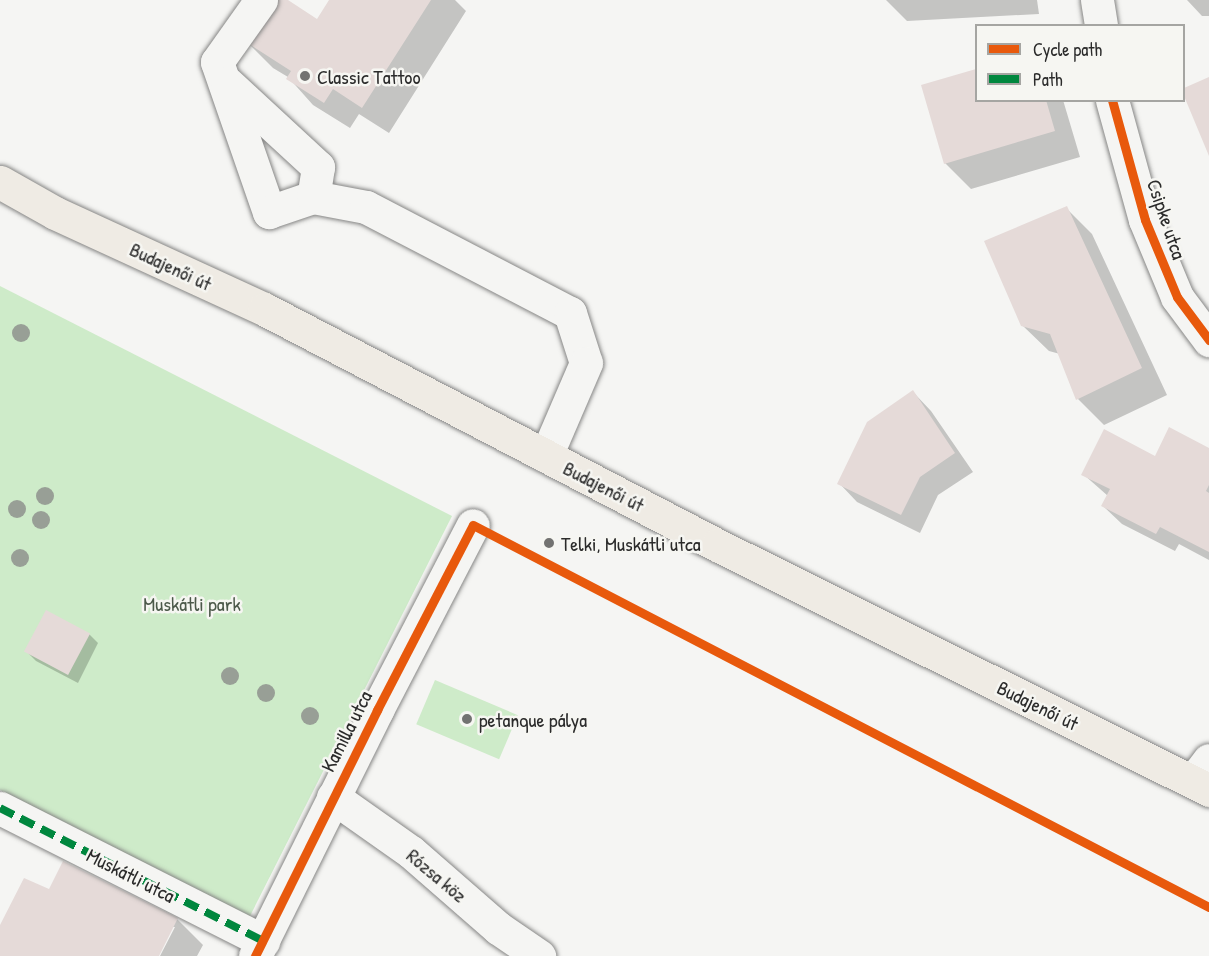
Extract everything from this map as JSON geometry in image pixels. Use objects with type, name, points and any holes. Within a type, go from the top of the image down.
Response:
[{"type":"main road","name":"Budajenői út","points":[[0,182],[55,213],[264,309],[717,545],[1204,777]]},
{"type":"street","points":[[261,0],[217,62],[226,82],[269,212],[314,197],[366,207],[570,313],[586,363],[546,456]]},
{"type":"street","points":[[1097,0],[1101,24]]},
{"type":"street","points":[[226,82],[318,167],[314,197]]},
{"type":"street","name":"Csipke utca","points":[[1113,102],[1146,220],[1176,297],[1209,340]]},
{"type":"street","name":"Kamilla utca","points":[[259,948],[333,797],[473,525]]},
{"type":"street","name":"Rózsa köz","points":[[333,797],[411,852],[498,928],[538,956]]},
{"type":"street","name":"Muskátli utca","points":[[0,808],[259,948]]},
{"type":"green space","name":"Muskátli park","points":[[0,286],[452,516],[249,918],[0,790]]},
{"type":"green space","name":"petanque pálya","points":[[435,680],[518,715],[499,759],[416,724]]},
{"type":"building","points":[[272,0],[288,0],[317,19],[329,0],[431,0],[362,108],[333,89],[324,103],[286,79],[291,71],[246,42]]},
{"type":"building","points":[[975,69],[975,102],[1047,102],[1055,131],[944,164],[921,85]]},
{"type":"building","points":[[1209,77],[1209,156],[1185,98],[1185,88]]},
{"type":"building","points":[[1067,206],[1142,368],[1076,400],[1050,334],[1021,326],[984,241]]},
{"type":"building","points":[[913,390],[955,453],[920,477],[901,515],[837,484],[867,422]]},
{"type":"building","points":[[1169,427],[1209,448],[1209,485],[1206,491],[1209,493],[1209,552],[1160,527],[1156,534],[1101,506],[1110,489],[1081,475],[1104,429],[1155,456]]},
{"type":"building","points":[[46,610],[90,633],[68,675],[24,651]]},
{"type":"building","points":[[63,861],[178,918],[159,956],[0,956],[0,925],[24,878],[49,889]]},
{"type":"marked path","points":[[0,808],[263,941]]},
{"type":"cycle path","points":[[1113,102],[1145,220],[1177,297],[1209,340]]},
{"type":"cycle path","points":[[255,956],[377,710],[473,525],[1209,907]]},
{"type":"place","name":"Classic Tattoo","points":[[305,76]]},
{"type":"place","name":"Telki, Muskátli utca","points":[[549,543]]},
{"type":"place","name":"petanque pálya","points":[[467,719]]}]
